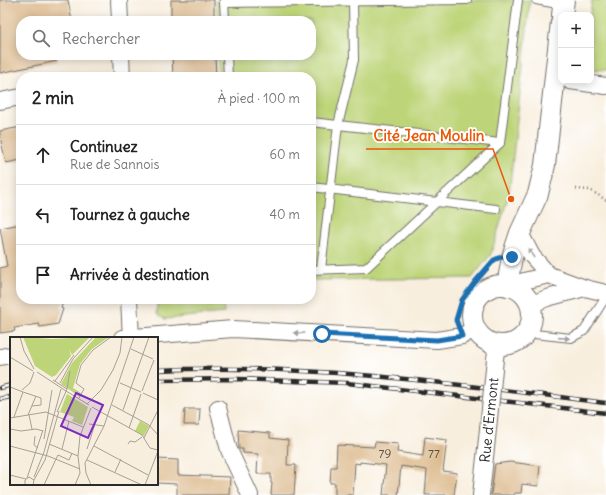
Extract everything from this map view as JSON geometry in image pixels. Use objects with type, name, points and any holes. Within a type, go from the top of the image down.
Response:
[{"type":"street","points":[[119,0],[120,16]]},
{"type":"street","points":[[562,10],[562,48]]},
{"type":"street","points":[[121,60],[122,72]]},
{"type":"street","points":[[509,286],[512,257],[520,232],[538,194],[561,84]]},
{"type":"street","points":[[591,84],[606,86]]},
{"type":"street","points":[[0,101],[16,98]]},
{"type":"street","points":[[520,232],[532,256],[549,275],[585,288],[606,293]]},
{"type":"street","points":[[509,286],[549,275]]},
{"type":"street","points":[[140,337],[233,329],[437,340],[468,332],[480,336],[488,341],[496,352],[505,344],[512,343],[525,333],[530,324],[532,315],[530,305],[519,290],[509,286],[498,285],[489,288],[481,293],[475,300],[468,332]]},
{"type":"street","points":[[530,305],[547,298],[585,288]]},
{"type":"street","points":[[128,337],[130,304]]},
{"type":"street","name":"Rue d'Ermont","points":[[481,495],[496,352]]},
{"type":"street","points":[[0,357],[10,355]]},
{"type":"street","points":[[218,408],[229,450],[250,495]]},
{"type":"lane","points":[[225,16],[224,1],[467,0]]},
{"type":"lane","points":[[316,270],[366,268],[500,143],[518,0]]},
{"type":"lane","points":[[536,0],[562,10]]},
{"type":"lane","points":[[321,269],[338,125],[354,60],[353,1]]},
{"type":"lane","points":[[227,60],[228,72]]},
{"type":"lane","points":[[316,123],[500,143]]},
{"type":"lane","points":[[316,188],[496,209]]},
{"type":"lane","points":[[525,333],[571,338],[584,331],[606,297]]},
{"type":"path","points":[[576,189],[590,190],[606,200]]},
{"type":"path","points":[[468,332],[456,320],[462,300],[494,260],[501,257],[512,257]]},
{"type":"green space","points":[[216,0],[530,0],[509,194],[491,254],[472,278],[316,280],[316,72],[218,72],[218,60],[316,60],[316,16],[217,16]]},
{"type":"green space","points":[[592,0],[606,0],[606,70],[594,69],[594,12],[590,12]]},
{"type":"green space","points":[[157,304],[223,304],[224,313],[165,319],[157,314]]},
{"type":"building","points":[[0,0],[68,0],[71,16],[16,16],[16,60],[57,61],[0,73]]},
{"type":"building","points":[[171,0],[214,0],[214,16],[171,16]]},
{"type":"building","points":[[172,60],[215,60],[216,72],[173,72]]},
{"type":"building","points":[[16,128],[16,161],[6,163],[0,131]]},
{"type":"building","points":[[16,225],[16,304],[62,304],[61,308],[63,309],[58,324],[40,327],[39,324],[14,328],[15,331],[0,333],[0,268],[7,266],[0,228]]},
{"type":"building","points":[[185,409],[200,409],[199,425],[184,425]]},
{"type":"building","points":[[238,430],[270,433],[270,438],[288,440],[287,465],[296,465],[294,495],[271,495],[271,474],[257,474],[258,454],[243,453],[243,449],[239,449]]},
{"type":"building","points":[[425,437],[447,440],[443,471],[457,473],[454,495],[425,495],[427,470],[401,466],[398,495],[383,495],[386,465],[360,462],[360,464],[355,463],[353,495],[335,495],[335,483],[330,483],[331,467],[336,467],[337,445],[374,447],[375,442],[398,444],[397,452],[423,456]]},
{"type":"building","points":[[158,459],[178,460],[178,475],[230,477],[229,495],[177,495],[177,484],[158,483]]},
{"type":"building","points":[[510,462],[540,466],[538,486],[522,484],[521,493],[515,493],[514,495],[491,495],[495,464]]},
{"type":"railway","points":[[158,370],[213,369],[326,372],[438,382],[606,403]]},
{"type":"railway","points":[[158,380],[238,379],[347,383],[606,413]]},
{"type":"railway","points":[[0,388],[10,385]]},
{"type":"railway","points":[[0,399],[10,397]]},
{"type":"place","name":"Cité Jean Moulin","points":[[511,199]]},
{"type":"route","points":[[322,334],[437,340],[462,336],[456,320],[462,300],[494,260],[501,257],[512,257]]}]
